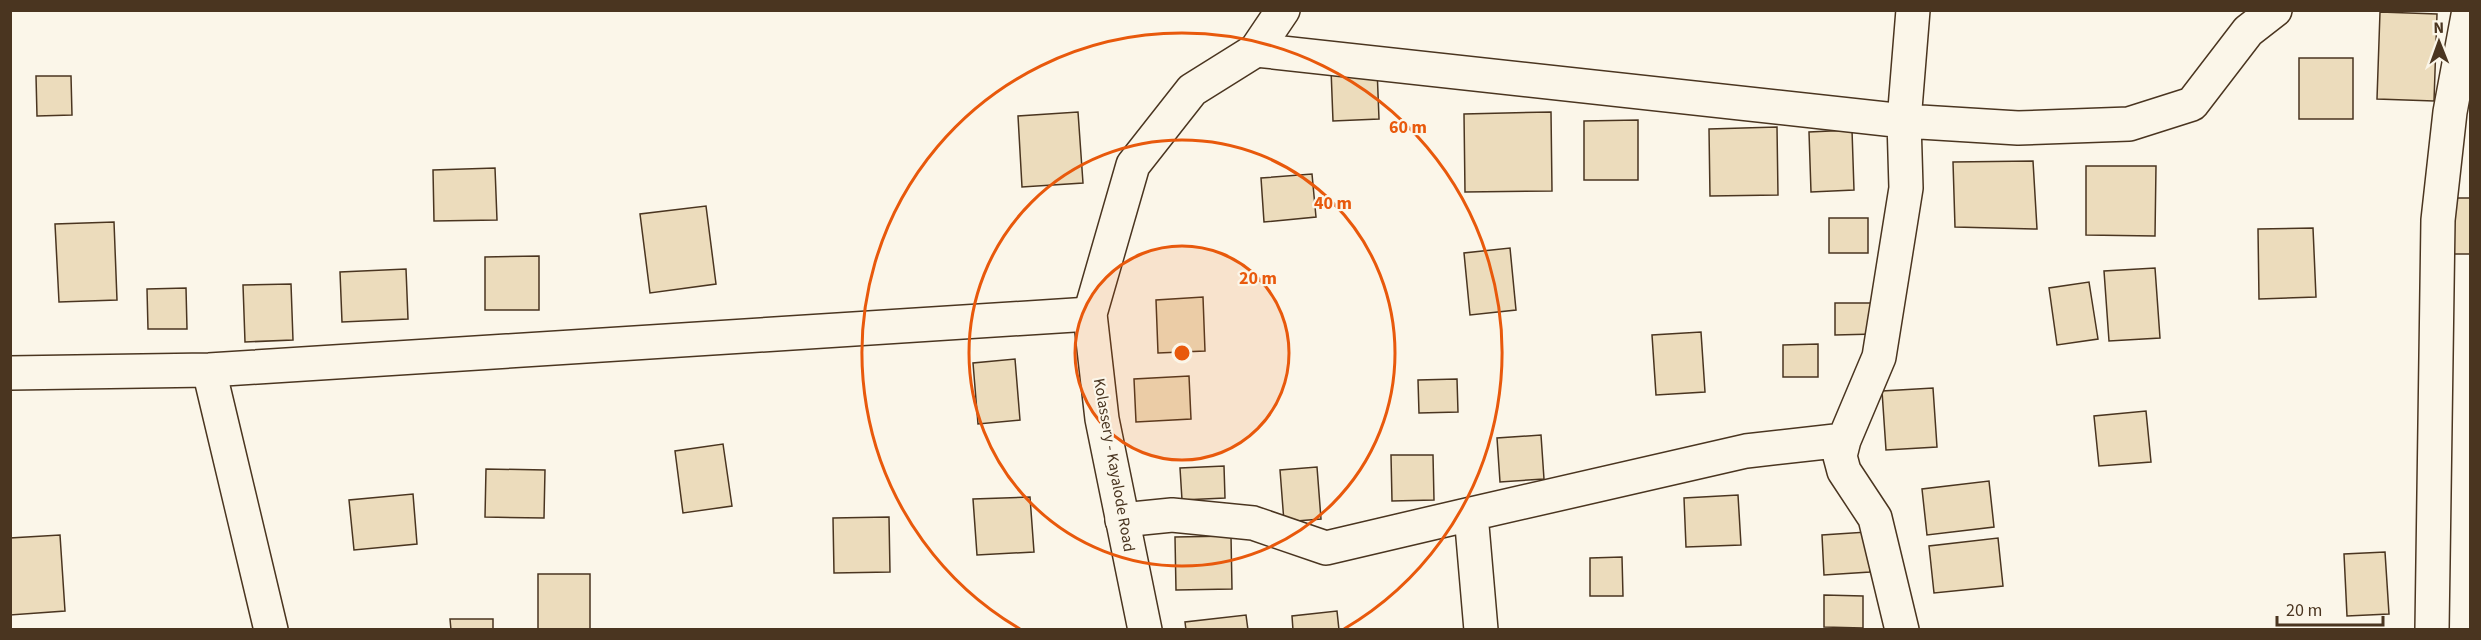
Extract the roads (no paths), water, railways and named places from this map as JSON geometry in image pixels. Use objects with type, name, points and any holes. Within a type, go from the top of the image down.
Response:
[{"type":"street","name":"Kolassery - Kayalode Road","points":[[1144,630],[1102,419],[1090,314],[1133,165],[1192,90],[1256,50],[1283,10]]},
{"type":"street","points":[[1902,630],[1875,518],[1844,471],[1840,456],[1879,357],[1906,188],[1904,121],[1913,10]]},
{"type":"street","points":[[1256,50],[1904,121],[2018,128],[2129,124],[2192,104],[2248,31],[2275,10]]},
{"type":"street","points":[[2432,630],[2438,220],[2450,112],[2469,10]]},
{"type":"street","points":[[10,373],[209,370],[1090,314]]},
{"type":"street","points":[[209,370],[271,630]]},
{"type":"street","points":[[1122,520],[1172,515],[1253,523],[1326,548],[1746,451],[1844,441]]},
{"type":"street","points":[[1471,514],[1481,630]]}]
